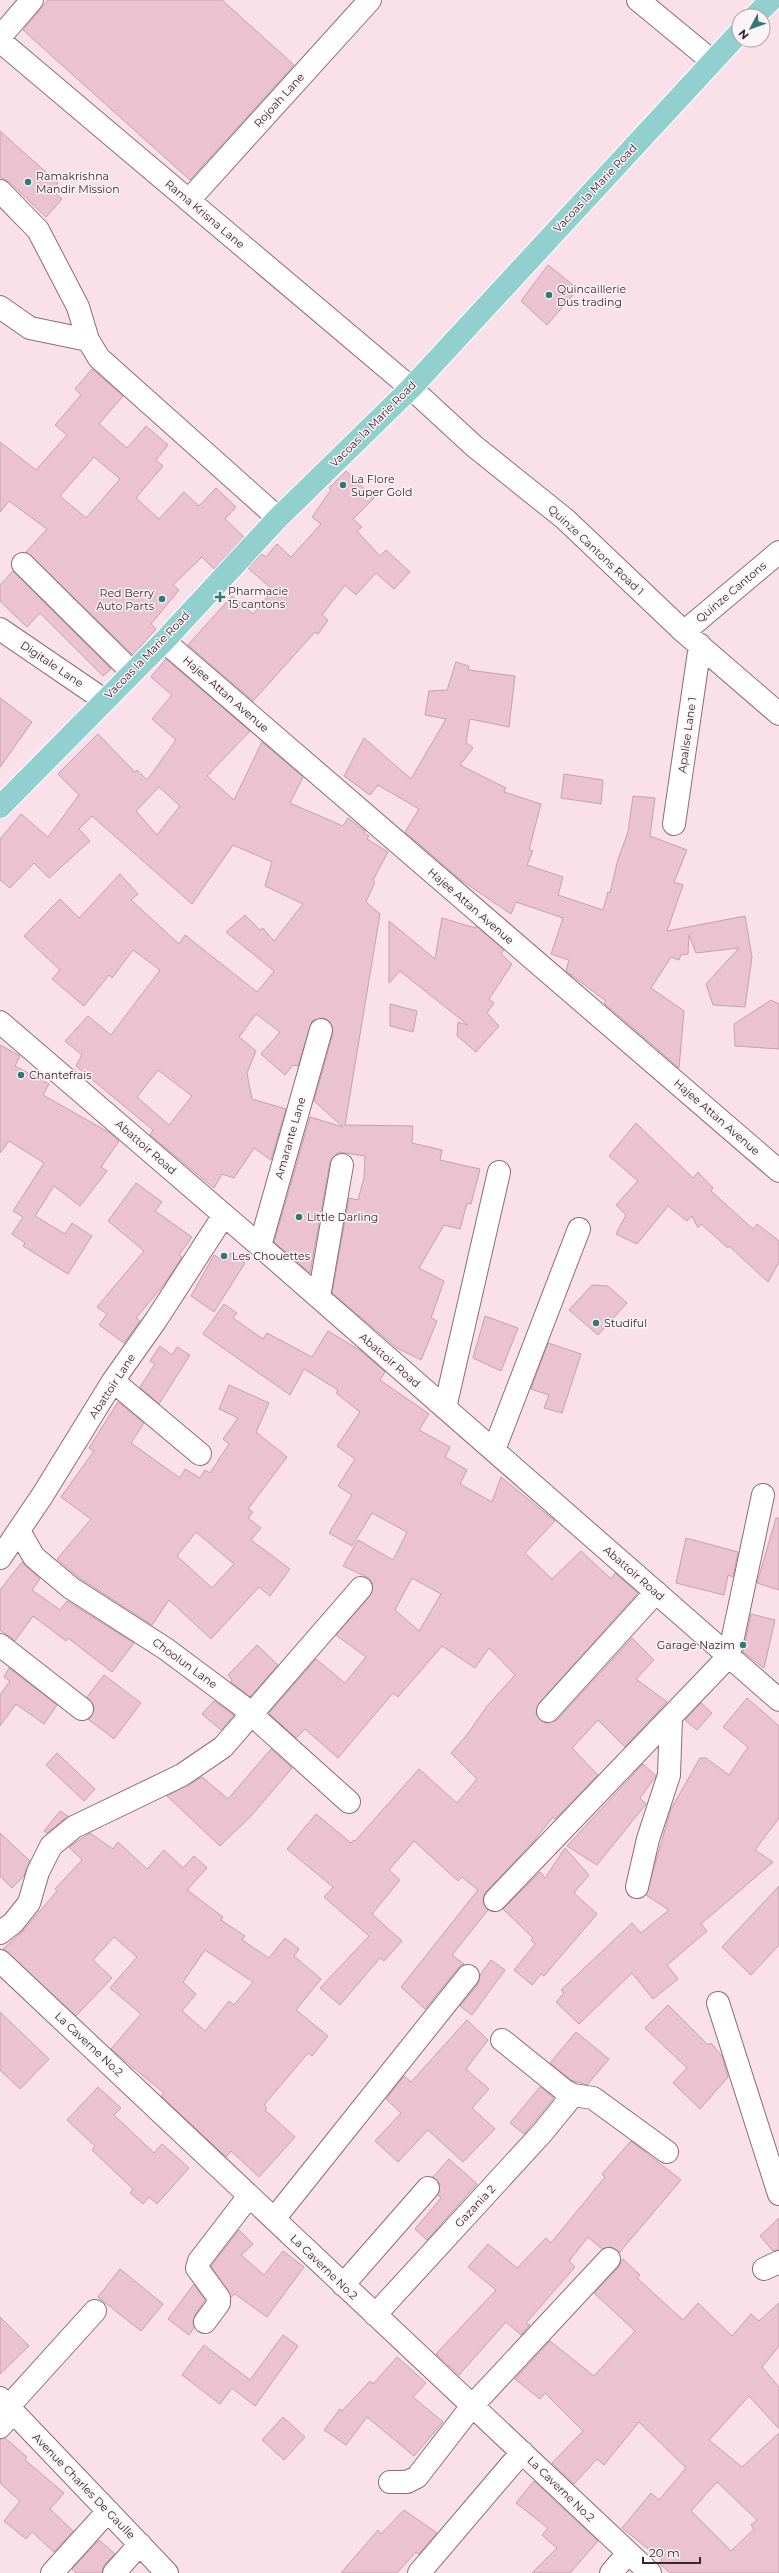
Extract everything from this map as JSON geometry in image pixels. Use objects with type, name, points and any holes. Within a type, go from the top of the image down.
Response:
[{"type":"main road","points":[[762,8],[770,0]]},
{"type":"main road","name":"Vacoas la Marie Road","points":[[0,807],[104,700],[164,641],[278,518],[410,388],[731,41]]},
{"type":"street","points":[[0,37],[32,0]]},
{"type":"street","name":"Rojoah Lane","points":[[188,200],[370,0]]},
{"type":"street","points":[[638,0],[712,61]]},
{"type":"street","name":"Rama Krisna Lane","points":[[0,41],[410,388]]},
{"type":"street","points":[[0,192],[38,230],[78,306],[88,340],[99,358],[278,518]]},
{"type":"street","points":[[0,307],[30,328],[88,340]]},
{"type":"street","name":"Quinze Cantons Road 1","points":[[410,388],[474,446],[565,519],[692,639],[779,714]]},
{"type":"street","name":"Quinze Cantons","points":[[692,639],[779,552]]},
{"type":"street","points":[[23,564],[132,672]]},
{"type":"street","name":"Digitale Lane","points":[[0,629],[104,700]]},
{"type":"street","name":"Apalise Lane 1","points":[[674,824],[692,639]]},
{"type":"street","name":"Hajee Attan Avenue","points":[[164,641],[779,1171]]},
{"type":"street","name":"Abattoir Road","points":[[0,1022],[319,1297],[779,1700]]},
{"type":"street","name":"Amarante Lane","points":[[260,1246],[321,1030]]},
{"type":"street","points":[[319,1297],[342,1165]]},
{"type":"street","points":[[445,1408],[499,1172]]},
{"type":"street","name":"Abattoir Lane","points":[[0,1558],[113,1381],[156,1320],[224,1215]]},
{"type":"street","points":[[494,1450],[578,1229]]},
{"type":"street","points":[[113,1381],[200,1454]]},
{"type":"street","points":[[495,1900],[729,1656],[763,1496]]},
{"type":"street","name":"Choolun Lane","points":[[18,1531],[34,1557],[71,1588],[166,1649],[250,1713],[349,1802]]},
{"type":"street","points":[[0,1933],[13,1923],[29,1903],[38,1872],[51,1846],[74,1828],[182,1775],[223,1746],[250,1713],[361,1588]]},
{"type":"street","points":[[548,1711],[656,1592]]},
{"type":"street","points":[[0,1645],[82,1709]]},
{"type":"street","points":[[637,1887],[648,1839],[668,1775],[671,1717]]},
{"type":"street","name":"La Caverne No.2","points":[[0,1961],[650,2573]]},
{"type":"street","points":[[274,2219],[468,1976]]},
{"type":"street","points":[[718,2003],[779,2194]]},
{"type":"street","points":[[502,2040],[573,2095],[593,2098],[667,2152]]},
{"type":"street","name":"Gazania 2","points":[[375,2315],[542,2133],[573,2095]]},
{"type":"street","points":[[343,2285],[428,2188]]},
{"type":"street","points":[[205,2322],[219,2303],[219,2298],[200,2275],[197,2268],[199,2261],[249,2196]]},
{"type":"street","points":[[390,2482],[407,2482],[418,2477],[472,2406],[608,2259]]},
{"type":"street","points":[[5,2411],[95,2311]]},
{"type":"street","name":"Avenue Charles De Gaulle","points":[[5,2411],[108,2511],[167,2573]]},
{"type":"street","points":[[419,2573],[522,2452]]},
{"type":"street","points":[[52,2573],[108,2511]]},
{"type":"street","points":[[114,2573],[140,2544]]},
{"type":"street","points":[[611,2573],[628,2553]]},
{"type":"building","points":[[48,0],[222,0],[294,65],[190,180],[23,30]]},
{"type":"building","points":[[0,131],[58,183],[52,190],[62,199],[46,217],[9,182],[0,177]]},
{"type":"building","name":"Quincaillerie Dus trading","points":[[548,265],[578,289],[547,325],[521,301]]},
{"type":"building","points":[[92,369],[123,396],[99,424],[127,448],[146,426],[168,445],[156,460],[163,466],[136,498],[159,519],[184,492],[199,506],[216,488],[236,507],[225,519],[244,537],[214,569],[202,557],[173,585],[179,590],[151,624],[156,629],[133,655],[26,552],[47,529],[9,501],[0,512],[0,442],[36,470],[67,435],[55,425],[81,395],[75,389]],"holes":[[[94,457],[120,479],[86,518],[60,496]]]},
{"type":"building","points":[[346,471],[374,498],[353,519],[362,527],[357,531],[380,556],[386,550],[410,572],[394,589],[376,573],[356,595],[345,585],[322,615],[328,620],[318,634],[315,632],[253,701],[188,645],[232,596],[253,614],[273,590],[248,568],[262,554],[266,557],[277,544],[291,557],[321,524],[312,517],[331,490],[329,488]]},
{"type":"building","points":[[13,571],[111,669],[103,676],[40,613],[27,627],[0,601],[0,585]]},
{"type":"building","points":[[166,659],[250,731],[207,776],[234,800],[262,742],[303,777],[290,803],[343,826],[348,818],[365,831],[364,833],[369,836],[367,839],[388,852],[373,880],[375,882],[366,902],[380,914],[345,1125],[413,1126],[412,1143],[442,1150],[440,1160],[480,1169],[471,1204],[467,1203],[460,1229],[444,1225],[419,1268],[444,1281],[431,1318],[437,1321],[421,1360],[397,1348],[332,1293],[349,1198],[358,1200],[364,1178],[365,1156],[339,1152],[330,1162],[310,1273],[274,1242],[310,1117],[343,1127],[314,1101],[333,1033],[330,1022],[324,1018],[312,1021],[298,1066],[293,1065],[285,1075],[261,1054],[280,1032],[256,1014],[239,1037],[256,1051],[247,1073],[252,1099],[286,1109],[271,1160],[254,1148],[234,1178],[222,1174],[214,1188],[150,1135],[153,1130],[76,1066],[82,1055],[65,1041],[88,1016],[111,1035],[160,970],[133,950],[112,978],[109,975],[84,1006],[52,979],[60,970],[24,936],[60,899],[79,918],[120,874],[138,894],[131,900],[179,944],[185,935],[257,992],[274,971],[226,932],[245,915],[260,930],[263,928],[274,941],[303,904],[265,886],[272,862],[233,845],[192,904],[92,816],[79,829],[90,841],[49,878],[34,863],[10,888],[0,880],[0,839],[21,814],[48,837],[79,795],[58,774],[98,734],[135,772],[137,770],[147,780],[176,740],[152,719],[172,695],[151,677]],"holes":[[[159,787],[180,806],[157,835],[136,811]],[[158,1070],[192,1096],[169,1125],[137,1097]]]},
{"type":"building","points":[[456,662],[469,666],[468,670],[515,676],[509,727],[470,719],[466,742],[473,748],[460,765],[506,788],[504,792],[541,804],[529,850],[533,851],[527,865],[563,877],[558,895],[603,910],[608,892],[610,893],[618,859],[628,832],[633,796],[655,798],[650,836],[687,850],[674,882],[683,885],[667,931],[745,916],[752,957],[745,1007],[713,1005],[706,984],[739,948],[696,953],[689,935],[688,954],[681,955],[679,960],[671,957],[651,988],[684,1011],[679,1068],[604,1003],[606,1001],[566,971],[569,960],[551,954],[563,918],[516,902],[511,914],[461,880],[405,832],[419,809],[378,785],[370,795],[344,776],[364,738],[411,779],[446,719],[425,715],[429,691],[447,690]]},
{"type":"building","points":[[0,698],[32,722],[0,767]]},
{"type":"building","points":[[564,774],[603,780],[601,804],[561,798]]},
{"type":"building","points":[[442,918],[475,928],[476,926],[504,950],[501,954],[512,964],[489,999],[494,1003],[487,1013],[499,1026],[476,1052],[457,1036],[458,1022],[468,1025],[400,971],[389,983],[389,921],[435,959]]},
{"type":"building","points":[[771,1000],[779,1004],[779,1049],[735,1046],[734,1024]]},
{"type":"building","points":[[390,1004],[417,1011],[413,1032],[390,1026]]},
{"type":"building","points":[[0,1045],[20,1056],[15,1066],[49,1084],[43,1095],[110,1133],[119,1141],[101,1167],[107,1171],[80,1206],[54,1186],[35,1216],[65,1234],[72,1223],[92,1236],[68,1274],[23,1246],[25,1243],[12,1234],[23,1217],[13,1211],[44,1163],[9,1141],[0,1153]]},
{"type":"building","points":[[636,1123],[693,1178],[698,1172],[713,1188],[711,1191],[753,1229],[757,1224],[779,1241],[779,1262],[768,1282],[729,1246],[728,1248],[701,1224],[698,1228],[692,1216],[687,1221],[668,1206],[637,1244],[616,1234],[626,1215],[616,1205],[638,1181],[609,1156]]},
{"type":"building","points":[[136,1183],[162,1202],[155,1211],[192,1237],[179,1255],[182,1257],[166,1282],[136,1318],[140,1321],[124,1343],[99,1325],[107,1314],[97,1307],[144,1251],[108,1221]]},
{"type":"building","points":[[231,1253],[245,1263],[214,1312],[191,1296],[214,1255],[225,1262]]},
{"type":"building","name":"Studiful","points":[[592,1285],[608,1286],[627,1303],[598,1335],[569,1310]]},
{"type":"building","points":[[224,1304],[237,1313],[233,1318],[263,1339],[267,1333],[312,1357],[328,1331],[361,1351],[385,1372],[380,1380],[429,1414],[419,1430],[450,1447],[445,1457],[467,1470],[460,1484],[492,1502],[501,1477],[555,1521],[525,1553],[552,1579],[581,1551],[611,1579],[615,1573],[638,1593],[539,1703],[536,1714],[545,1723],[557,1720],[632,1638],[654,1660],[636,1679],[667,1702],[625,1747],[598,1720],[572,1748],[598,1775],[555,1819],[553,1817],[532,1843],[486,1892],[483,1903],[488,1910],[452,1955],[464,1964],[458,1968],[425,2009],[401,1987],[478,1890],[462,1877],[458,1881],[414,1841],[389,1870],[400,1880],[372,1914],[402,1941],[384,1961],[380,1958],[340,2005],[320,1988],[369,1936],[324,1897],[333,1887],[287,1849],[316,1814],[351,1843],[354,1840],[355,1841],[419,1769],[457,1803],[477,1779],[451,1753],[466,1736],[488,1705],[515,1675],[489,1648],[475,1668],[442,1646],[398,1697],[393,1693],[338,1758],[305,1729],[296,1738],[269,1713],[316,1659],[345,1683],[366,1657],[336,1635],[370,1596],[373,1584],[369,1578],[343,1566],[358,1540],[393,1560],[407,1532],[372,1513],[352,1546],[329,1533],[352,1495],[338,1486],[355,1459],[337,1446],[360,1412],[336,1393],[338,1390],[304,1369],[290,1395],[203,1334]],"holes":[[[412,1578],[441,1594],[419,1631],[395,1610]]]},
{"type":"building","points":[[485,1316],[518,1328],[501,1371],[473,1358]]},
{"type":"building","points":[[548,1343],[581,1354],[562,1413],[544,1408],[549,1395],[531,1389]]},
{"type":"building","points":[[160,1346],[172,1355],[177,1347],[190,1355],[159,1404],[140,1387],[155,1364],[150,1361]]},
{"type":"building","points":[[229,1385],[269,1403],[256,1432],[287,1457],[248,1509],[253,1512],[248,1518],[261,1528],[251,1540],[290,1569],[270,1596],[259,1587],[211,1639],[169,1600],[152,1625],[81,1579],[57,1559],[91,1519],[61,1497],[94,1451],[89,1448],[118,1402],[144,1423],[131,1443],[180,1478],[185,1469],[200,1478],[205,1470],[210,1473],[229,1444],[223,1439],[238,1418],[219,1409]],"holes":[[[196,1532],[234,1564],[212,1588],[177,1556]]]},
{"type":"building","points":[[776,1518],[779,1518],[779,1590],[757,1583]]},
{"type":"building","points":[[686,1538],[738,1552],[733,1577],[728,1575],[724,1595],[676,1583]]},
{"type":"building","points":[[22,1562],[40,1579],[32,1590],[60,1610],[67,1601],[134,1643],[112,1672],[68,1638],[66,1641],[33,1616],[15,1641],[0,1630],[0,1590]]},
{"type":"building","points":[[751,1614],[775,1620],[764,1668],[743,1652]]},
{"type":"building","points":[[257,1645],[278,1665],[250,1697],[231,1682],[232,1680],[228,1675]]},
{"type":"building","points":[[9,1668],[57,1705],[44,1724],[16,1704],[0,1726],[0,1695],[10,1681],[4,1677]]},
{"type":"building","points":[[104,1675],[141,1703],[114,1739],[88,1719],[94,1710],[93,1704],[87,1697]]},
{"type":"building","points":[[747,1698],[779,1726],[779,1818],[755,1850],[773,1862],[701,1924],[707,1931],[667,1965],[678,1979],[653,1999],[632,1973],[579,2024],[556,2002],[564,1993],[561,1990],[632,1923],[641,1933],[669,1910],[646,1895],[671,1809],[700,1758],[706,1758],[729,1775],[748,1747],[723,1727]]},
{"type":"building","points":[[214,1701],[234,1715],[221,1730],[202,1714]]},
{"type":"building","points":[[701,1703],[712,1713],[697,1730],[685,1720]]},
{"type":"building","points":[[271,1749],[292,1768],[252,1815],[220,1846],[167,1796],[202,1777],[228,1799]]},
{"type":"building","points":[[57,1753],[95,1789],[84,1801],[46,1765]]},
{"type":"building","points":[[643,1764],[656,1776],[640,1798],[646,1804],[597,1865],[567,1846]]},
{"type":"building","points":[[60,1811],[68,1816],[47,1833],[44,1831]]},
{"type":"building","points":[[0,1833],[30,1861],[24,1876],[12,1888],[0,1876]]},
{"type":"building","points":[[90,1833],[113,1849],[118,1842],[147,1869],[164,1850],[183,1868],[194,1856],[207,1868],[187,1890],[223,1917],[221,1920],[245,1936],[242,1940],[269,1958],[285,1938],[299,1949],[294,1956],[321,1979],[296,2010],[328,2036],[312,2056],[308,2053],[264,2105],[267,2108],[265,2110],[295,2137],[259,2177],[231,2151],[226,2157],[161,2096],[164,2093],[111,2049],[141,2014],[110,1988],[137,1957],[114,1937],[93,1960],[112,1978],[76,2016],[3,1949],[23,1931],[57,1891],[55,1889],[82,1860],[69,1847]],"holes":[[[205,1950],[253,1982],[234,2005],[229,2001],[205,2031],[182,2011],[196,1994],[183,1982]]]},
{"type":"building","points":[[565,1848],[589,1875],[574,1893],[597,1914],[544,1976],[541,1974],[532,1985],[514,1970],[535,1944],[531,1940],[533,1938],[503,1909],[540,1872],[545,1878]]},
{"type":"building","points":[[779,1886],[779,1945],[751,1975],[722,1947]]},
{"type":"building","points":[[491,1960],[505,1970],[472,2015],[460,2006],[478,1984],[480,1975]]},
{"type":"building","points":[[668,2005],[708,2045],[711,2043],[722,2056],[728,2077],[700,2109],[673,2083],[687,2068],[645,2028]]},
{"type":"building","points":[[0,2012],[49,2059],[20,2089],[0,2070]]},
{"type":"building","points":[[467,2020],[488,2040],[466,2069],[489,2089],[472,2108],[495,2129],[463,2162],[428,2130],[398,2162],[375,2141],[401,2113],[386,2099],[404,2076],[411,2082]]},
{"type":"building","points":[[576,2032],[609,2059],[587,2085],[571,2080],[550,2063]]},
{"type":"building","points":[[98,2087],[121,2108],[114,2115],[154,2153],[162,2144],[189,2168],[157,2204],[149,2197],[143,2204],[130,2193],[133,2189],[92,2150],[95,2146],[67,2120]]},
{"type":"building","points":[[540,2087],[554,2098],[524,2134],[510,2123]]},
{"type":"building","points":[[631,2141],[681,2180],[619,2253],[611,2247],[602,2249],[588,2237],[569,2261],[575,2267],[526,2323],[530,2325],[521,2335],[506,2322],[459,2375],[436,2354],[496,2290],[468,2267],[488,2244],[517,2268],[546,2238],[551,2243],[605,2177],[602,2174]]},
{"type":"building","points":[[449,2159],[477,2184],[427,2240],[415,2229],[441,2198],[438,2195],[440,2184],[433,2177]]},
{"type":"building","points":[[779,2218],[779,2250],[773,2251],[760,2236]]},
{"type":"building","points":[[239,2230],[253,2244],[241,2255],[264,2275],[283,2251],[304,2267],[267,2317],[235,2294],[231,2297],[211,2266]]},
{"type":"building","points":[[623,2259],[640,2275],[637,2278],[683,2320],[698,2303],[732,2336],[751,2314],[759,2321],[779,2303],[779,2346],[762,2367],[779,2387],[779,2429],[749,2396],[709,2440],[742,2467],[779,2433],[779,2573],[670,2573],[659,2563],[662,2560],[622,2528],[651,2493],[659,2500],[686,2468],[639,2422],[604,2465],[597,2459],[574,2484],[552,2463],[583,2431],[545,2393],[540,2399],[515,2379],[550,2341],[594,2376],[635,2331],[594,2293],[618,2268]],"holes":[[[717,2482],[757,2520],[751,2525],[754,2529],[731,2551],[691,2511]]]},
{"type":"building","points":[[120,2269],[163,2304],[141,2331],[98,2297]]},
{"type":"building","points":[[194,2284],[205,2300],[195,2315],[193,2321],[194,2328],[189,2335],[168,2319]]},
{"type":"building","points":[[0,2317],[29,2346],[0,2374]]},
{"type":"building","points":[[283,2335],[298,2346],[255,2406],[232,2388],[220,2404],[182,2375],[204,2345],[250,2380]]},
{"type":"building","points":[[397,2357],[426,2383],[413,2397],[443,2422],[414,2456],[367,2417],[346,2445],[324,2430],[340,2409],[342,2411],[370,2381],[373,2384]]},
{"type":"building","points":[[283,2417],[305,2437],[284,2460],[262,2440]]},
{"type":"building","points":[[5,2438],[27,2457],[25,2460],[64,2493],[50,2509],[73,2531],[54,2552],[32,2532],[26,2539],[4,2521],[20,2501],[0,2483],[0,2439]]},
{"type":"building","points":[[534,2481],[598,2541],[570,2573],[532,2573],[557,2548],[542,2535],[548,2528],[516,2503]]},
{"type":"building","points":[[404,2510],[437,2533],[419,2554],[416,2552],[397,2573],[341,2573],[378,2530],[381,2534]]},
{"type":"building","points":[[99,2540],[115,2554],[104,2565],[102,2573],[76,2573],[72,2569]]},
{"type":"place","name":"Ramakrishna Mandir Mission","points":[[28,182]]},
{"type":"place","name":"Quincaillerie Dus trading","points":[[549,295]]},
{"type":"place","name":"La Flore Super Gold","points":[[343,485]]},
{"type":"place","name":"Pharmacie 15 cantons","points":[[220,597]]},
{"type":"place","name":"Red Berry Auto Parts","points":[[162,599]]},
{"type":"place","name":"Chantefrais","points":[[21,1075]]},
{"type":"place","name":"Little Darling","points":[[299,1217]]},
{"type":"place","name":"Les Chouettes","points":[[224,1256]]},
{"type":"place","name":"Studiful","points":[[596,1323]]},
{"type":"place","name":"Garage Nazim","points":[[743,1645]]}]
